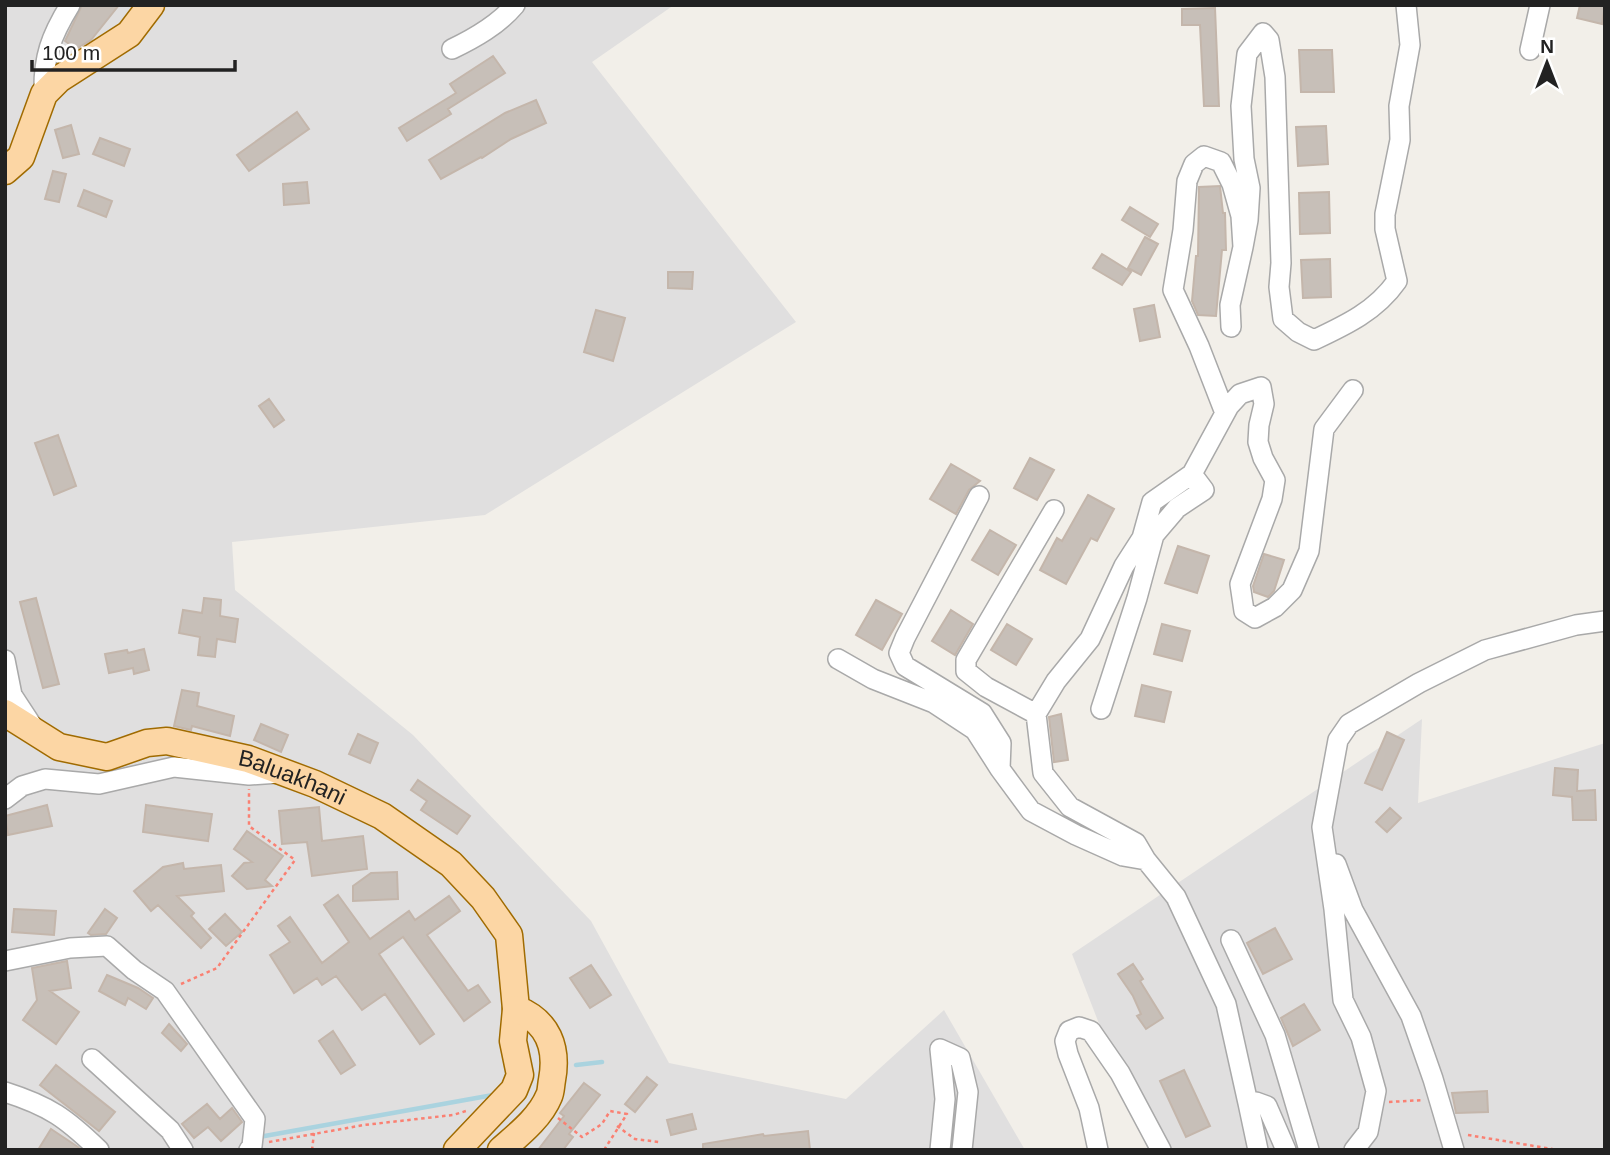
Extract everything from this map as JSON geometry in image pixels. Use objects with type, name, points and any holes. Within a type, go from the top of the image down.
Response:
[{"type":"main road","points":[[7,172],[21,157],[44,94],[59,79],[129,34],[151,5]]},
{"type":"main road","points":[[5,713],[36,731]]},
{"type":"main road","name":"Baluakhani","points":[[36,731],[59,747],[107,757],[147,743],[167,741],[248,759],[315,784],[382,816],[451,864],[483,898],[509,935],[516,1009],[513,1041],[520,1075],[514,1090],[457,1150]]},
{"type":"main road","points":[[501,1150],[529,1125],[549,1096],[555,1057],[550,1038],[531,1014],[516,1009]]},
{"type":"street","points":[[44,94],[43,69],[53,32],[70,5]]},
{"type":"street","points":[[452,49],[470,41],[504,18],[515,5]]},
{"type":"street","points":[[1231,327],[1230,305],[1248,220],[1250,188],[1244,159],[1241,106],[1247,54],[1263,33],[1269,40],[1275,77],[1281,263],[1279,287],[1283,319],[1314,340],[1367,312],[1397,281],[1385,229],[1385,214],[1400,140],[1399,106],[1410,45],[1406,5]]},
{"type":"street","points":[[1530,50],[1540,5]]},
{"type":"street","points":[[1225,413],[1199,345],[1172,290],[1187,181],[1194,164],[1204,156],[1221,162],[1232,184],[1241,216],[1243,247]]},
{"type":"street","points":[[1258,1150],[1226,1004],[1176,897],[1136,843],[1070,807],[1043,773],[1036,714],[1056,681],[1090,639],[1124,566],[1142,538],[1152,502],[1192,474],[1225,413],[1240,394],[1261,387],[1264,404],[1258,442],[1275,480],[1272,499],[1240,584],[1244,611],[1255,618],[1275,607],[1292,590],[1309,551],[1324,429],[1353,390]]},
{"type":"street","points":[[1101,709],[1154,535],[1177,508],[1204,490],[1192,474]]},
{"type":"street","points":[[979,496],[900,653],[905,666],[982,712],[1001,743],[1000,769]]},
{"type":"street","points":[[1036,714],[975,680],[966,671],[967,660],[1054,510]]},
{"type":"street","points":[[1354,1150],[1368,1132],[1376,1091],[1361,1037],[1343,1000],[1322,827],[1338,740],[1349,724],[1419,683],[1485,650],[1576,625],[1605,621]]},
{"type":"street","points":[[838,659],[873,679],[934,703],[975,730],[1031,811],[1123,856],[1146,860]]},
{"type":"street","name":"Baluakhani","points":[[5,660],[12,695],[36,731]]},
{"type":"street","points":[[5,799],[22,786],[45,779],[99,784],[174,767],[249,775],[284,773]]},
{"type":"street","points":[[1322,827],[1353,910],[1411,1016],[1452,1141]]},
{"type":"street","points":[[1231,940],[1275,1035],[1309,1150]]},
{"type":"street","points":[[5,961],[70,948],[107,946],[134,970],[165,991],[255,1119],[251,1148]]},
{"type":"street","points":[[1098,1150],[1089,1108],[1065,1041],[1069,1031],[1079,1027],[1091,1031],[1120,1073],[1161,1150]]},
{"type":"street","points":[[940,1150],[945,1099],[940,1049],[960,1058],[965,1073],[968,1093],[962,1150]]},
{"type":"street","points":[[92,1059],[170,1130],[183,1150]]},
{"type":"street","points":[[5,1091],[32,1100],[69,1120],[99,1150]]},
{"type":"street","points":[[1248,1103],[1256,1102],[1267,1106],[1286,1150]]},
{"type":"path","points":[[165,991],[217,968],[295,860],[249,826],[249,775]]},
{"type":"path","points":[[1375,1102],[1440,1100]]},
{"type":"path","points":[[251,1148],[314,1133],[453,1115],[476,1107]]},
{"type":"path","points":[[557,1118],[582,1137],[602,1124],[610,1111],[626,1114],[604,1150]]},
{"type":"path","points":[[617,1126],[635,1139],[659,1142]]},
{"type":"path","points":[[312,1150],[314,1133]]},
{"type":"path","points":[[1452,1141],[1558,1150]]},
{"type":"shaded area","points":[[5,5],[674,5],[592,62],[796,322],[485,515],[232,542],[235,590],[413,735],[591,921],[669,1063],[846,1099],[944,1010],[1025,1150],[5,1150]]},
{"type":"shaded area","points":[[1422,719],[1418,803],[1605,743],[1605,1150],[1148,1150],[1072,954]]},
{"type":"building","points":[[82,5],[119,5],[91,40],[76,49],[65,41]]},
{"type":"building","points":[[1580,5],[1605,5],[1602,24],[1577,18]]},
{"type":"building","points":[[1215,8],[1219,106],[1204,106],[1200,25],[1182,25],[1182,9]]},
{"type":"building","points":[[1299,50],[1332,50],[1334,92],[1301,92]]},
{"type":"building","points":[[493,56],[505,73],[448,109],[451,114],[407,141],[399,128],[456,93],[450,84]]},
{"type":"building","points":[[536,100],[546,123],[511,139],[482,158],[441,179],[429,160],[505,113]]},
{"type":"building","points":[[297,112],[309,129],[249,171],[237,155]]},
{"type":"building","points":[[71,125],[79,154],[63,158],[55,130]]},
{"type":"building","points":[[1326,126],[1328,164],[1298,166],[1296,127]]},
{"type":"building","points":[[100,138],[130,149],[124,166],[93,154]]},
{"type":"building","points":[[53,171],[66,174],[59,202],[45,199]]},
{"type":"building","points":[[307,182],[309,203],[284,205],[283,184]]},
{"type":"building","points":[[1220,186],[1225,213],[1226,250],[1222,250],[1216,316],[1198,315],[1192,301],[1198,256],[1199,187]]},
{"type":"building","points":[[84,190],[112,201],[106,217],[78,206]]},
{"type":"building","points":[[1329,192],[1330,233],[1300,234],[1299,193]]},
{"type":"building","points":[[1130,207],[1158,224],[1150,237],[1122,220]]},
{"type":"building","points":[[1145,237],[1158,244],[1141,275],[1128,268]]},
{"type":"building","points":[[1102,254],[1131,272],[1122,285],[1093,268]]},
{"type":"building","points":[[1330,259],[1331,297],[1303,298],[1301,260]]},
{"type":"building","points":[[668,272],[693,272],[692,289],[668,288]]},
{"type":"building","points":[[1154,305],[1160,337],[1140,341],[1134,309]]},
{"type":"building","points":[[596,310],[625,318],[613,361],[584,352]]},
{"type":"building","points":[[269,399],[284,420],[274,427],[259,406]]},
{"type":"building","points":[[58,435],[76,486],[54,495],[35,443]]},
{"type":"building","points":[[1030,458],[1054,470],[1037,500],[1014,488]]},
{"type":"building","points":[[951,464],[980,481],[969,490],[956,514],[930,499]]},
{"type":"building","points":[[1088,495],[1114,509],[1097,541],[1091,538],[1066,584],[1040,570],[1057,538],[1062,541]]},
{"type":"building","points":[[990,530],[1016,545],[998,575],[972,560]]},
{"type":"building","points":[[1178,546],[1209,556],[1197,593],[1165,583]]},
{"type":"building","points":[[1264,554],[1284,560],[1274,591],[1268,597],[1254,592],[1253,586]]},
{"type":"building","points":[[36,598],[59,684],[43,688],[20,602]]},
{"type":"building","points":[[204,598],[221,600],[220,616],[238,619],[235,642],[217,639],[215,657],[198,655],[200,637],[179,633],[183,610],[202,613]]},
{"type":"building","points":[[876,600],[902,614],[882,650],[856,635]]},
{"type":"building","points":[[951,610],[973,624],[955,655],[932,641]]},
{"type":"building","points":[[1007,624],[1032,639],[1016,665],[991,650]]},
{"type":"building","points":[[1162,624],[1190,631],[1182,661],[1154,654]]},
{"type":"building","points":[[144,649],[149,670],[134,674],[133,668],[109,673],[105,654]]},
{"type":"building","points":[[1142,685],[1171,692],[1164,722],[1135,716]]},
{"type":"building","points":[[182,690],[199,693],[197,706],[234,716],[230,736],[192,726],[191,730],[174,726]]},
{"type":"building","points":[[1061,714],[1068,760],[1054,762],[1049,717]]},
{"type":"building","points":[[261,724],[288,735],[281,752],[254,740]]},
{"type":"building","points":[[1387,732],[1404,740],[1382,790],[1365,783]]},
{"type":"building","points":[[358,734],[378,743],[370,763],[349,754]]},
{"type":"building","points":[[1555,768],[1578,770],[1577,791],[1595,790],[1596,820],[1573,820],[1572,797],[1553,795]]},
{"type":"building","points":[[418,780],[470,816],[457,834],[421,810],[427,801],[411,790]]},
{"type":"building","points":[[47,805],[52,826],[8,835],[5,816]]},
{"type":"building","points":[[146,805],[212,814],[208,841],[143,832]]},
{"type":"building","points":[[319,807],[322,841],[363,836],[367,869],[312,876],[307,842],[282,844],[279,811]]},
{"type":"building","points":[[1390,808],[1401,818],[1387,832],[1376,822]]},
{"type":"building","points":[[247,831],[283,856],[265,880],[272,886],[247,889],[232,876],[244,863],[252,862],[234,849]]},
{"type":"building","points":[[183,863],[184,869],[221,865],[224,891],[177,896],[194,913],[191,916],[211,938],[201,948],[158,905],[151,911],[134,891],[163,867]]},
{"type":"building","points":[[397,872],[398,899],[353,901],[353,886],[371,873]]},
{"type":"building","points":[[338,895],[370,939],[409,911],[415,920],[449,896],[460,911],[427,935],[468,991],[478,985],[490,1002],[464,1021],[403,937],[379,954],[434,1034],[420,1044],[385,994],[362,1010],[336,976],[322,985],[317,978],[294,993],[270,955],[290,942],[278,926],[290,917],[322,963],[349,942],[324,905]]},
{"type":"building","points":[[14,909],[56,911],[54,935],[12,932]]},
{"type":"building","points":[[105,909],[117,918],[106,934],[91,935],[88,933]]},
{"type":"building","points":[[225,914],[242,932],[226,946],[209,929]]},
{"type":"building","points":[[1275,928],[1292,959],[1263,974],[1247,943]]},
{"type":"building","points":[[67,961],[71,988],[50,991],[79,1012],[56,1044],[23,1020],[37,1000],[32,968]]},
{"type":"building","points":[[1133,964],[1143,979],[1140,981],[1163,1018],[1146,1029],[1137,1016],[1141,1014],[1133,996],[1118,974]]},
{"type":"building","points":[[591,965],[611,995],[590,1008],[570,978]]},
{"type":"building","points":[[107,975],[138,988],[153,998],[146,1009],[128,998],[125,1005],[99,991]]},
{"type":"building","points":[[1304,1004],[1320,1030],[1293,1046],[1281,1018]]},
{"type":"building","points":[[169,1024],[187,1044],[181,1051],[162,1033]]},
{"type":"building","points":[[333,1031],[355,1065],[341,1074],[319,1041]]},
{"type":"building","points":[[56,1065],[115,1112],[99,1131],[40,1085]]},
{"type":"building","points":[[1184,1070],[1210,1126],[1186,1137],[1160,1081]]},
{"type":"building","points":[[647,1077],[657,1085],[635,1112],[625,1104]]},
{"type":"building","points":[[584,1083],[600,1095],[569,1134],[573,1137],[563,1150],[538,1150],[564,1116],[560,1113]]},
{"type":"building","points":[[1487,1091],[1488,1112],[1456,1113],[1452,1093]]},
{"type":"building","points":[[207,1104],[220,1119],[232,1108],[242,1122],[221,1141],[208,1127],[194,1138],[182,1124]]},
{"type":"building","points":[[692,1114],[696,1129],[671,1135],[667,1120]]},
{"type":"building","points":[[51,1129],[78,1147],[81,1150],[38,1150]]},
{"type":"building","points":[[808,1131],[810,1150],[703,1150],[703,1144],[763,1134]]},
{"type":"waterway","points":[[576,1065],[602,1062]]},
{"type":"waterway","points":[[259,1137],[493,1095]]}]
